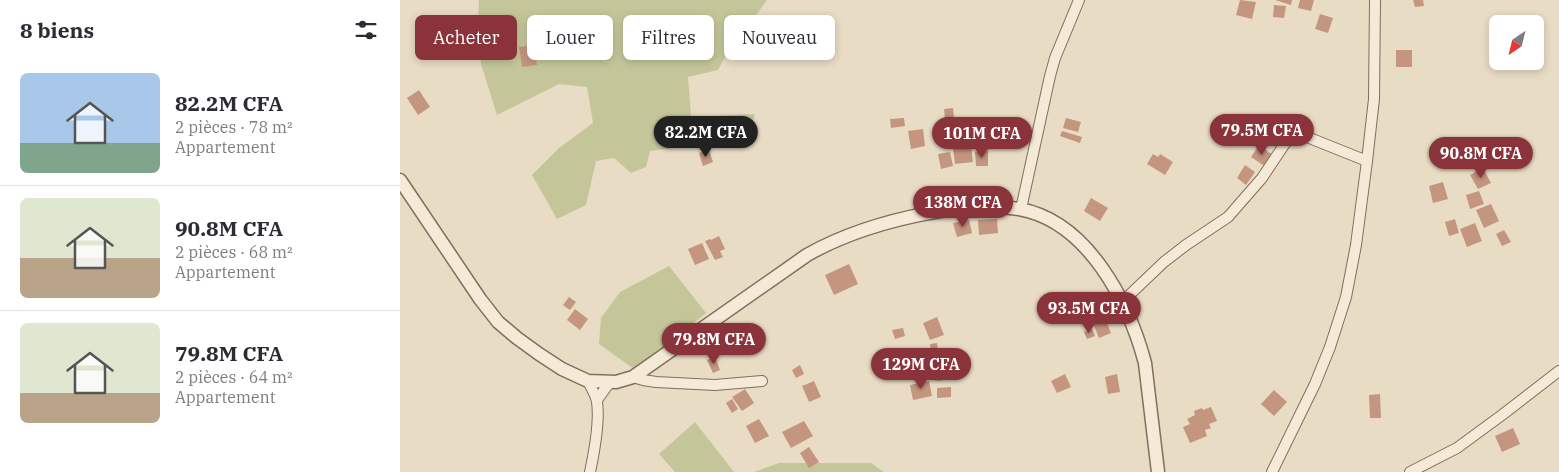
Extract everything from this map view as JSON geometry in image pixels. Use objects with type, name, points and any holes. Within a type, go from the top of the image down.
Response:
[{"type":"street","points":[[1021,209],[1055,58],[1078,0]]},
{"type":"street","points":[[1272,472],[1315,384],[1330,347],[1346,297],[1356,245],[1374,99],[1375,0]]},
{"type":"street","points":[[1122,302],[1186,245],[1228,217],[1262,178],[1286,142],[1293,136],[1302,135],[1367,162]]},
{"type":"street","points":[[400,180],[480,299],[498,322],[538,354],[562,369],[588,381],[610,382],[633,377],[786,269],[823,246],[869,228],[910,217],[970,206],[1021,209],[1046,218],[1067,231],[1084,245],[1122,302],[1145,363],[1158,472]]},
{"type":"street","points":[[1410,472],[1457,448],[1559,371]]},
{"type":"street","points":[[633,377],[656,382],[715,385],[762,381]]},
{"type":"street","points":[[588,381],[597,400],[596,432],[590,472]]},
{"type":"street","points":[[597,400],[610,382]]},
{"type":"green space","points":[[479,0],[767,0],[756,15],[724,15],[724,59],[718,70],[688,77],[691,117],[755,114],[748,138],[650,151],[646,167],[631,173],[614,158],[596,161],[586,205],[557,219],[532,175],[559,148],[593,123],[587,87],[559,84],[497,115],[481,60],[517,60],[517,15],[479,15]]},
{"type":"green space","points":[[669,266],[706,313],[634,369],[599,344],[601,318],[620,292]]},
{"type":"green space","points":[[695,422],[734,472],[675,472],[659,454]]},
{"type":"green space","points":[[779,463],[871,463],[884,472],[754,472]]},
{"type":"building","points":[[1240,0],[1256,2],[1252,19],[1236,15]]},
{"type":"building","points":[[1275,0],[1292,0],[1291,5]]},
{"type":"building","points":[[1300,0],[1314,0],[1311,11],[1298,8]]},
{"type":"building","points":[[1413,0],[1423,0],[1424,6],[1415,7]]},
{"type":"building","points":[[1274,5],[1286,6],[1284,18],[1273,17]]},
{"type":"building","points":[[1320,14],[1333,18],[1328,33],[1315,29]]},
{"type":"building","points":[[527,46],[527,60],[536,60],[537,65],[522,67],[519,47]]},
{"type":"building","points":[[1396,50],[1412,50],[1412,67],[1396,67]]},
{"type":"building","points":[[419,90],[430,107],[418,115],[407,98]]},
{"type":"building","points":[[953,108],[954,117],[945,119],[944,109]]},
{"type":"building","points":[[904,118],[905,126],[891,128],[890,119]]},
{"type":"building","points":[[1066,118],[1081,122],[1078,132],[1063,128]]},
{"type":"building","points":[[923,129],[925,146],[911,149],[908,131]]},
{"type":"building","points":[[1062,131],[1082,137],[1080,143],[1060,136]]},
{"type":"building","points":[[987,138],[988,150],[979,151],[978,139]]},
{"type":"building","points":[[1259,145],[1274,156],[1266,167],[1251,157]]},
{"type":"building","points":[[971,146],[973,162],[955,164],[953,148]]},
{"type":"building","points":[[709,150],[713,162],[703,166],[699,153]]},
{"type":"building","points":[[988,151],[988,166],[976,166],[975,152]]},
{"type":"building","points":[[950,152],[953,166],[941,169],[938,154]]},
{"type":"building","points":[[1153,154],[1158,157],[1160,154],[1173,162],[1165,175],[1147,164]]},
{"type":"building","points":[[1245,165],[1255,172],[1246,185],[1237,178]]},
{"type":"building","points":[[1483,168],[1491,183],[1478,189],[1470,175]]},
{"type":"building","points":[[1443,182],[1448,199],[1433,203],[1429,186]]},
{"type":"building","points":[[1479,191],[1484,204],[1470,209],[1466,195]]},
{"type":"building","points":[[1091,198],[1108,208],[1100,221],[1084,211]]},
{"type":"building","points":[[1491,204],[1499,221],[1484,228],[1476,210]]},
{"type":"building","points":[[997,219],[998,233],[979,235],[978,220]]},
{"type":"building","points":[[1455,219],[1459,233],[1449,236],[1445,222]]},
{"type":"building","points":[[969,220],[972,233],[957,237],[953,223]]},
{"type":"building","points":[[1475,223],[1482,241],[1467,247],[1460,229]]},
{"type":"building","points":[[1504,230],[1511,242],[1502,246],[1496,234]]},
{"type":"building","points":[[719,236],[725,249],[720,251],[723,257],[715,260],[705,241]]},
{"type":"building","points":[[702,243],[709,259],[695,265],[688,249]]},
{"type":"building","points":[[849,264],[858,284],[834,295],[825,275]]},
{"type":"building","points":[[1106,294],[1113,310],[1100,316],[1093,301]]},
{"type":"building","points":[[569,297],[576,302],[570,310],[563,305]]},
{"type":"building","points":[[575,309],[588,319],[580,330],[567,320]]},
{"type":"building","points":[[937,317],[944,335],[930,340],[923,323]]},
{"type":"building","points":[[1105,318],[1111,333],[1099,338],[1093,323]]},
{"type":"building","points":[[903,328],[905,336],[895,339],[892,330]]},
{"type":"building","points":[[1092,329],[1095,336],[1087,339],[1084,332]]},
{"type":"building","points":[[937,343],[938,351],[931,352],[930,344]]},
{"type":"building","points":[[892,353],[894,366],[883,367],[882,354]]},
{"type":"building","points":[[924,353],[926,357],[919,360],[917,356]]},
{"type":"building","points":[[715,357],[720,370],[713,373],[707,360]]},
{"type":"building","points":[[918,359],[919,370],[908,371],[907,360]]},
{"type":"building","points":[[800,365],[804,374],[796,378],[792,370]]},
{"type":"building","points":[[934,367],[942,368],[941,381],[933,380]]},
{"type":"building","points":[[1065,374],[1071,387],[1057,393],[1051,381]]},
{"type":"building","points":[[1117,374],[1120,392],[1108,394],[1105,377]]},
{"type":"building","points":[[814,381],[821,397],[809,402],[802,386]]},
{"type":"building","points":[[929,381],[932,396],[913,400],[910,385]]},
{"type":"building","points":[[951,387],[951,397],[937,398],[937,388]]},
{"type":"building","points":[[745,389],[754,403],[742,411],[732,397]]},
{"type":"building","points":[[1274,390],[1287,402],[1274,416],[1261,404]]},
{"type":"building","points":[[1380,394],[1381,418],[1370,418],[1369,395]]},
{"type":"building","points":[[732,399],[738,409],[732,413],[726,403]]},
{"type":"building","points":[[1211,407],[1217,421],[1209,424],[1211,428],[1205,430],[1207,436],[1190,443],[1183,427],[1190,424],[1187,419],[1195,415],[1194,411]]},
{"type":"building","points":[[759,419],[769,436],[755,443],[746,426]]},
{"type":"building","points":[[804,421],[813,436],[791,448],[782,432]]},
{"type":"building","points":[[1513,428],[1520,444],[1502,452],[1495,436]]},
{"type":"building","points":[[809,447],[819,462],[809,468],[800,453]]}]
